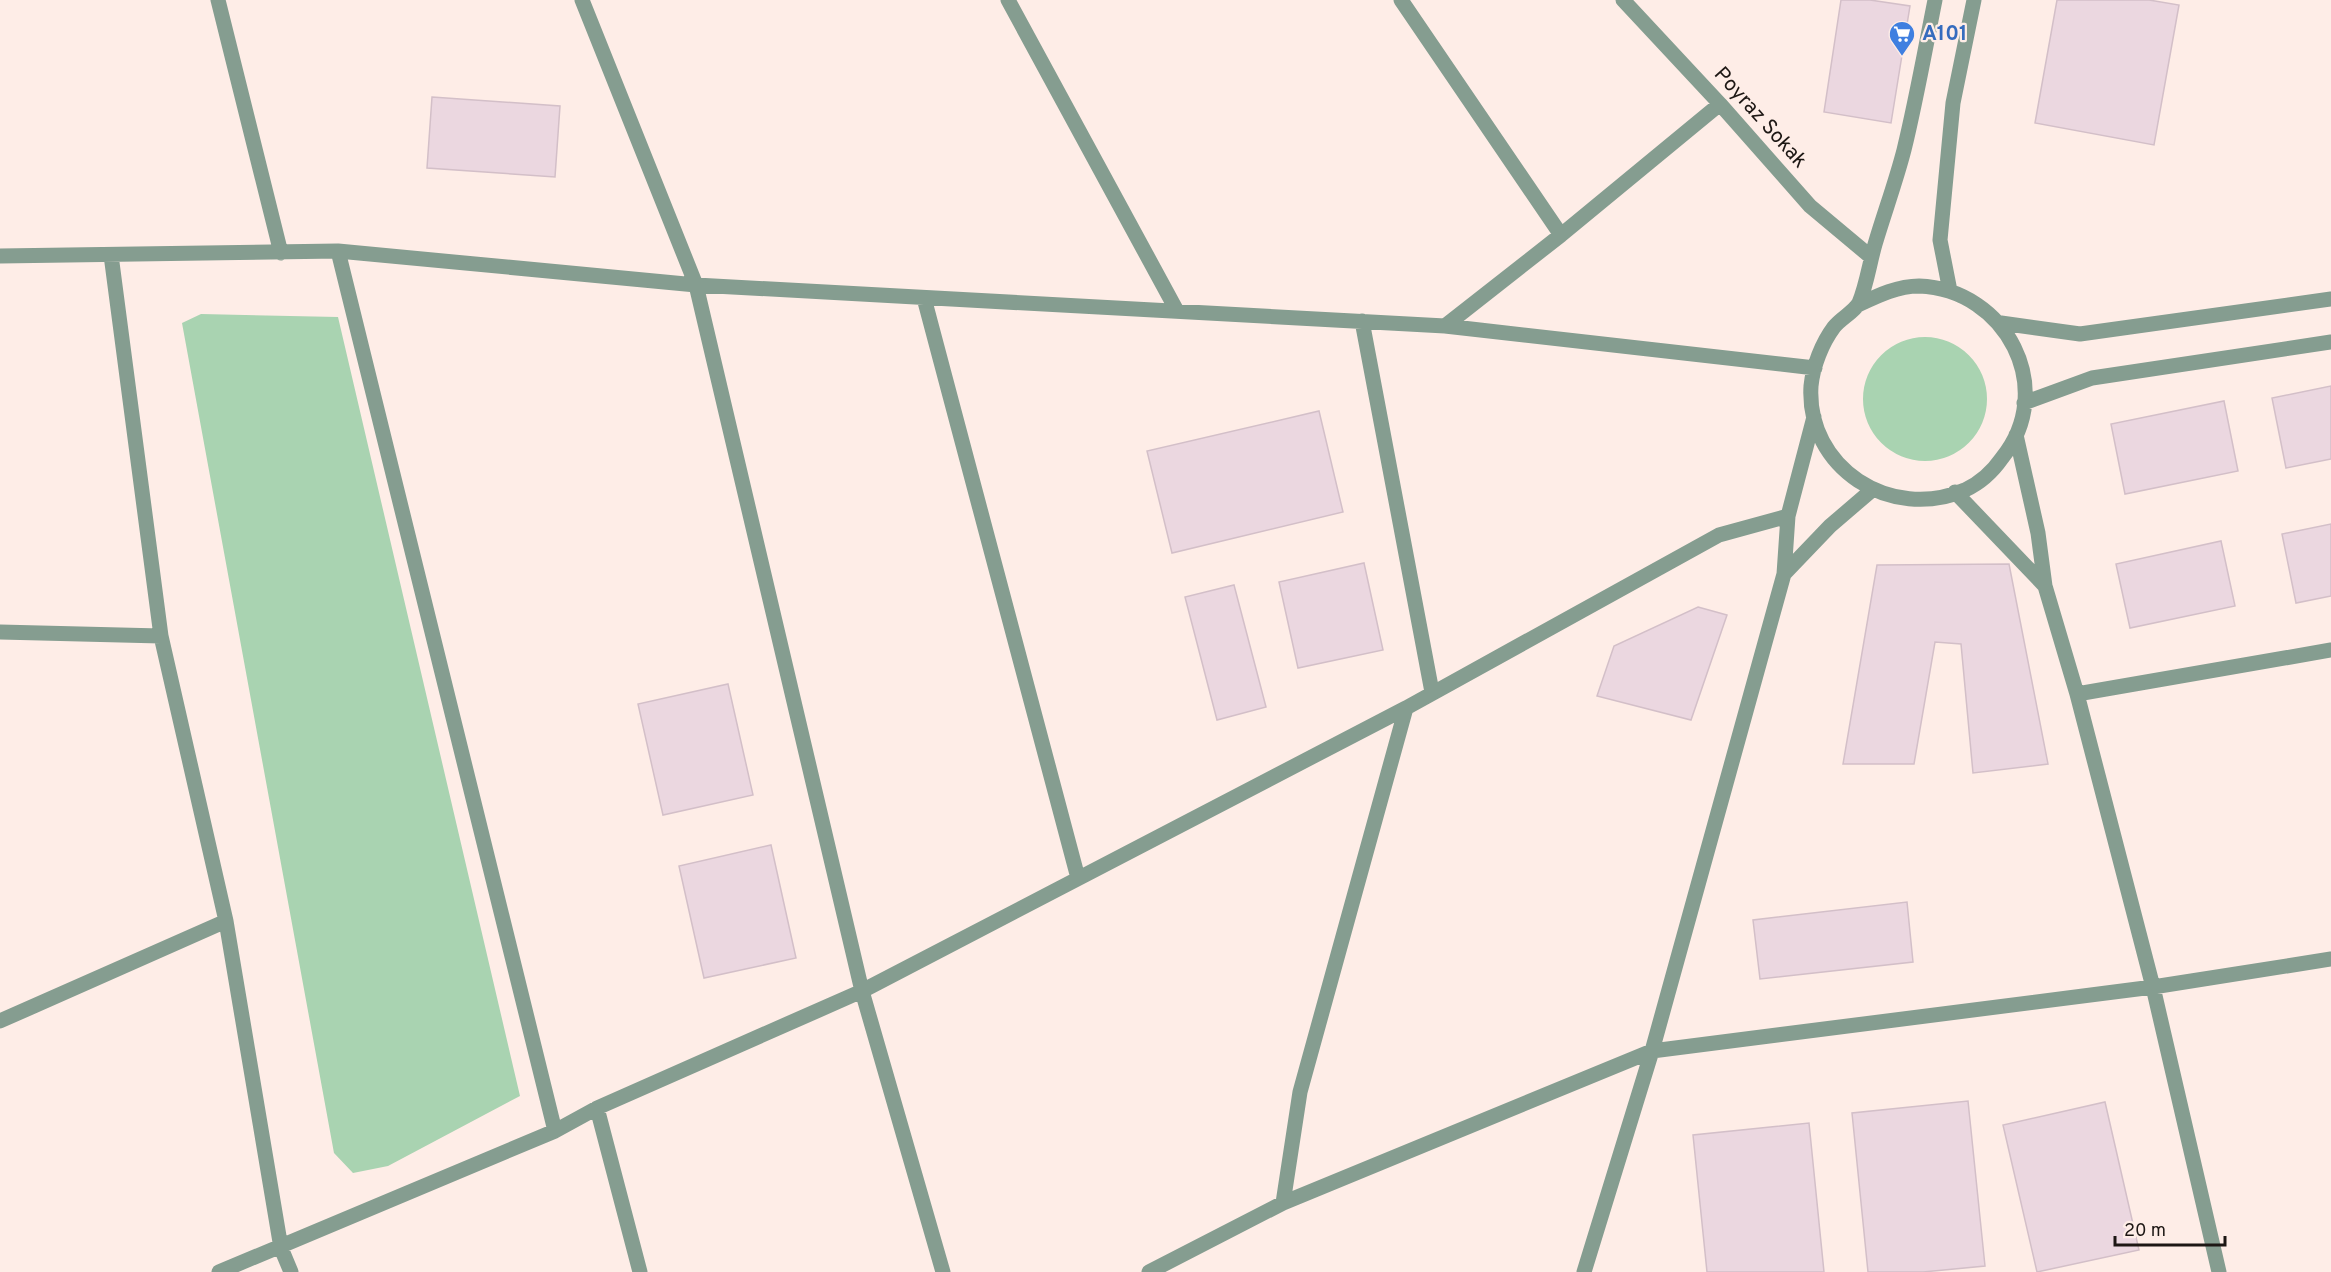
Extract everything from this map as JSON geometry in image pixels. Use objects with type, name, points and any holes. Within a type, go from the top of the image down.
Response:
[{"type":"street","points":[[218,0],[281,253]]},
{"type":"street","points":[[582,0],[696,285],[862,991],[943,1272]]},
{"type":"street","points":[[1008,0],[1177,311]]},
{"type":"street","points":[[1401,0],[1561,236]]},
{"type":"street","name":"Poyraz Sokak","points":[[1623,0],[1720,104],[1810,206],[1871,257]]},
{"type":"street","points":[[1858,305],[1903,152],[1935,0]]},
{"type":"street","points":[[1950,291],[1940,240],[1953,103],[1974,0]]},
{"type":"street","points":[[1445,326],[1561,236],[1720,104]]},
{"type":"street","points":[[338,251],[555,1131]]},
{"type":"street","points":[[0,256],[338,251],[696,285],[1445,326],[1815,368]]},
{"type":"street","points":[[111,255],[161,636],[226,921],[281,1248],[291,1272]]},
{"type":"street","points":[[1918,286],[1950,291],[1979,305],[2001,323],[2019,354],[2025,385],[2023,417],[2012,447],[1992,472],[1965,490],[1935,499],[1903,500],[1872,490],[1845,472],[1826,447],[1814,417],[1811,385],[1818,354],[1834,326],[1858,305],[1887,291],[1918,286]]},
{"type":"street","points":[[924,298],[1078,878]]},
{"type":"street","points":[[2001,323],[2080,334],[2331,299]]},
{"type":"street","points":[[1362,321],[1432,692]]},
{"type":"street","points":[[2024,403],[2092,378],[2331,342]]},
{"type":"street","points":[[1584,1272],[1652,1051],[1784,574],[1788,516],[1814,417]]},
{"type":"street","points":[[2016,435],[2038,533],[2045,586],[2077,694],[2152,987],[2219,1272]]},
{"type":"street","points":[[1784,574],[1830,526],[1872,490]]},
{"type":"street","points":[[1955,492],[2045,586]]},
{"type":"street","points":[[219,1272],[281,1248],[555,1131],[597,1108],[862,991],[1406,708],[1719,535],[1788,516]]},
{"type":"street","points":[[0,632],[161,636]]},
{"type":"street","points":[[2077,694],[2331,650]]},
{"type":"street","points":[[1283,1203],[1300,1092],[1406,708]]},
{"type":"street","points":[[0,1022],[226,921]]},
{"type":"street","points":[[1149,1272],[1283,1203],[1652,1051],[2152,987],[2331,959]]},
{"type":"street","points":[[597,1108],[640,1272]]},
{"type":"green space","points":[[201,314],[338,317],[520,1096],[388,1166],[353,1173],[334,1153],[182,323]]},
{"type":"green space","points":[[1925,337],[1949,341],[1969,355],[1983,375],[1987,399],[1983,423],[1969,443],[1949,457],[1925,461],[1901,457],[1881,443],[1867,423],[1863,399],[1867,375],[1881,355],[1901,341]]},
{"type":"building","points":[[1841,0],[1870,0],[1910,6],[1891,123],[1824,112]]},
{"type":"building","points":[[2057,0],[2149,0],[2179,5],[2154,145],[2035,123]]},
{"type":"building","points":[[432,97],[560,106],[555,177],[427,168]]},
{"type":"building","points":[[2331,386],[2331,459],[2286,468],[2272,398]]},
{"type":"building","points":[[2224,401],[2238,471],[2125,494],[2111,424]]},
{"type":"building","points":[[1319,411],[1343,512],[1172,553],[1147,451]]},
{"type":"building","points":[[2331,524],[2331,596],[2296,603],[2282,534]]},
{"type":"building","points":[[2221,541],[2235,606],[2130,628],[2116,564]]},
{"type":"building","points":[[1364,563],[1383,650],[1298,668],[1279,582]]},
{"type":"building","points":[[2009,564],[2048,764],[1973,773],[1961,644],[1935,642],[1914,764],[1843,764],[1877,565]]},
{"type":"building","points":[[1234,585],[1266,707],[1217,720],[1185,597]]},
{"type":"building","points":[[1698,607],[1727,615],[1691,720],[1597,696],[1614,646]]},
{"type":"building","points":[[728,684],[753,795],[663,815],[638,704]]},
{"type":"building","points":[[771,845],[796,958],[704,978],[679,866]]},
{"type":"building","points":[[1907,902],[1913,962],[1760,979],[1753,920]]},
{"type":"building","points":[[1968,1101],[1985,1266],[1923,1272],[1868,1272],[1852,1113]]},
{"type":"building","points":[[2105,1102],[2139,1250],[2037,1272],[2003,1125]]},
{"type":"building","points":[[1809,1123],[1824,1272],[1707,1272],[1693,1135]]},
{"type":"place","name":"A101","points":[[1902,57]]}]
